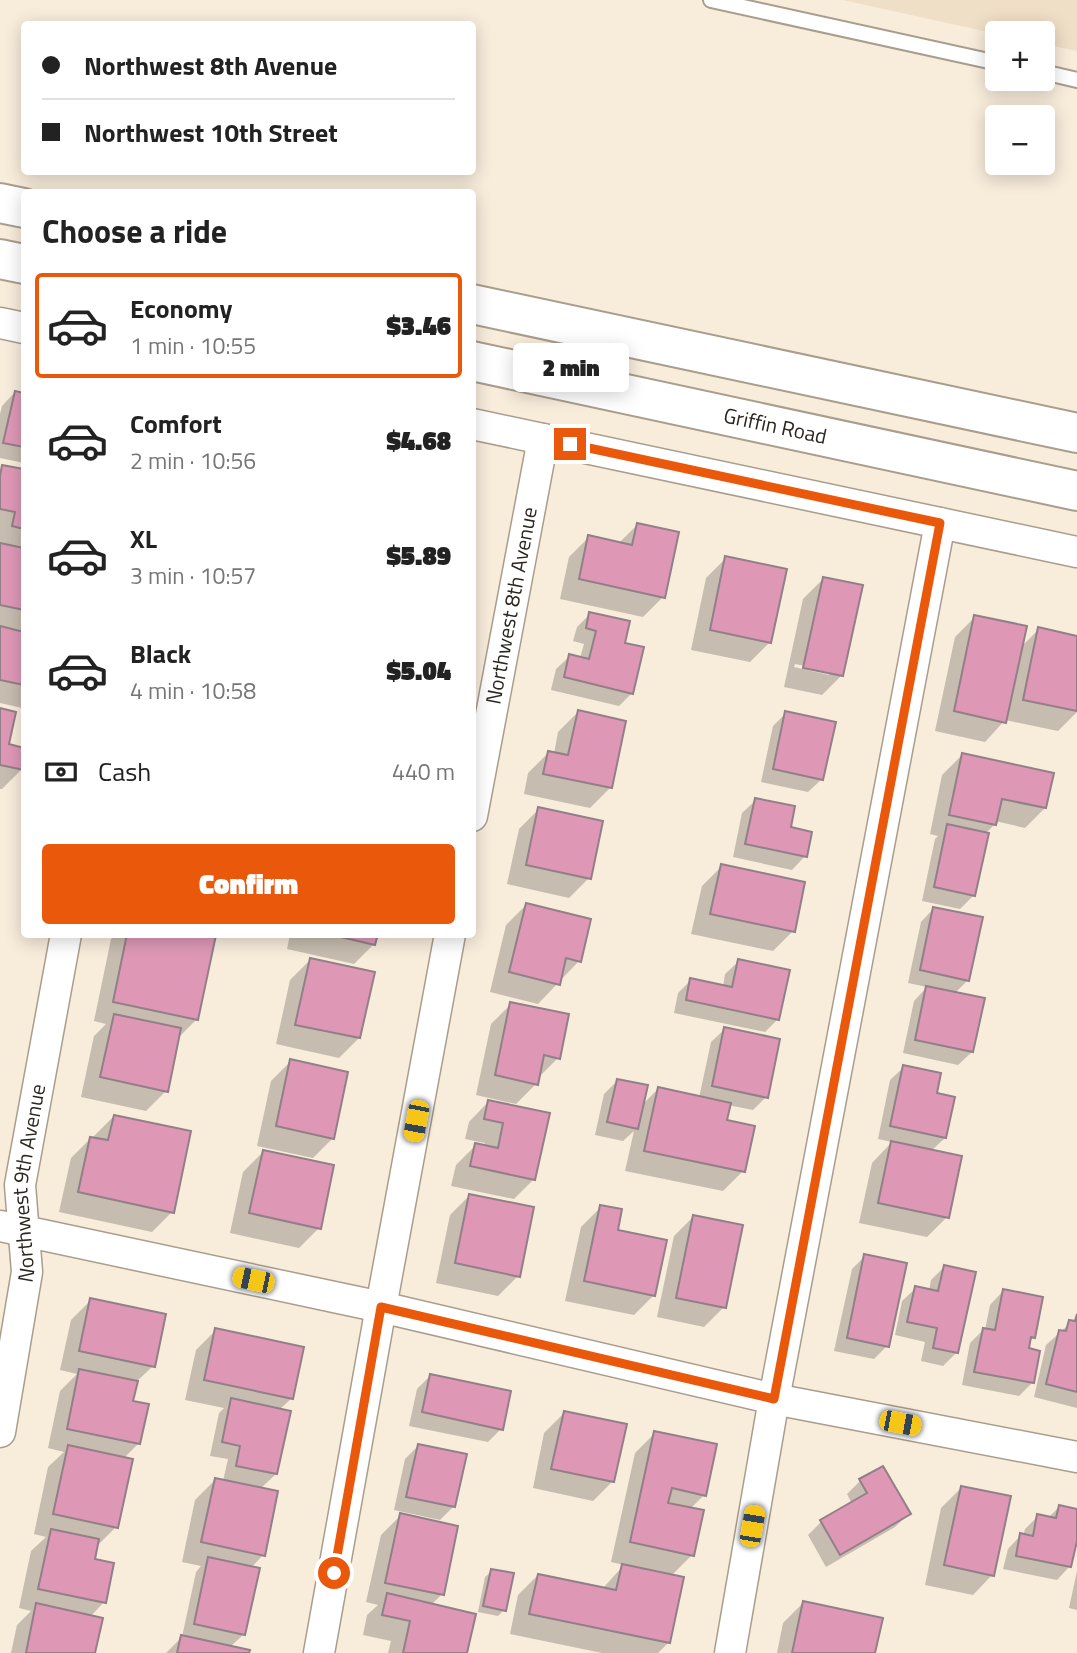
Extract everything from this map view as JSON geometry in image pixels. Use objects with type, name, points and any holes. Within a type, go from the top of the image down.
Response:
[{"type":"main road","points":[[0,203],[21,207]]},
{"type":"main road","points":[[0,258],[21,263]]},
{"type":"main road","points":[[476,305],[1077,433]]},
{"type":"main road","name":"Griffin Road","points":[[476,362],[1077,491]]},
{"type":"street","points":[[0,323],[21,327]]},
{"type":"street","points":[[476,425],[1077,552]]},
{"type":"street","name":"Northwest 8th Avenue","points":[[476,795],[543,439]]},
{"type":"street","points":[[730,1653],[774,1399],[940,523]]},
{"type":"street","name":"Northwest 9th Avenue","points":[[0,1432],[27,1272],[12,1229],[65,938]]},
{"type":"street","points":[[319,1653],[449,938]]},
{"type":"street","points":[[12,1229],[381,1307],[774,1399],[1077,1457]]},
{"type":"lane","points":[[711,0],[985,59]]},
{"type":"lane","points":[[1055,75],[1077,80]]},
{"type":"shaded area","points":[[843,0],[1077,0],[1077,51],[1055,46],[1055,21],[985,21],[985,31]]},
{"type":"building","points":[[15,391],[21,392],[21,446],[3,443]]},
{"type":"building","points":[[2,465],[21,468],[21,528],[12,526],[15,512],[0,509]]},
{"type":"building","points":[[637,523],[679,532],[665,598],[579,579],[588,535],[632,545]]},
{"type":"building","points":[[0,543],[21,547],[21,609],[0,605]]},
{"type":"building","points":[[725,556],[787,569],[771,643],[710,630]]},
{"type":"building","points":[[823,577],[863,585],[843,676],[803,668]]},
{"type":"building","points":[[589,612],[630,621],[625,643],[644,647],[633,694],[564,677],[569,654],[589,659],[596,631],[586,628]]},
{"type":"building","points":[[974,615],[1027,626],[1006,723],[954,711]]},
{"type":"building","points":[[0,626],[21,631],[21,684],[0,680]]},
{"type":"building","points":[[1038,627],[1077,636],[1077,711],[1023,700]]},
{"type":"building","points":[[0,708],[16,712],[9,744],[21,747],[21,769],[0,765]]},
{"type":"building","points":[[578,710],[626,721],[612,788],[543,774],[548,751],[568,755]]},
{"type":"building","points":[[785,711],[836,722],[823,780],[773,769]]},
{"type":"building","points":[[962,753],[1054,773],[1046,808],[1002,799],[996,825],[949,815]]},
{"type":"building","points":[[755,798],[795,806],[791,827],[812,832],[807,857],[745,844]]},
{"type":"building","points":[[538,807],[603,821],[591,879],[526,865]]},
{"type":"building","points":[[947,824],[989,833],[975,896],[934,887]]},
{"type":"building","points":[[721,864],[805,882],[795,932],[710,914]]},
{"type":"building","points":[[526,903],[591,919],[581,962],[566,958],[560,985],[509,972]]},
{"type":"building","points":[[933,907],[983,917],[969,981],[920,970]]},
{"type":"building","points":[[126,938],[215,938],[198,1020],[113,1002]]},
{"type":"building","points":[[345,938],[377,938],[375,945]]},
{"type":"building","points":[[310,958],[375,972],[360,1038],[295,1025]]},
{"type":"building","points":[[738,959],[790,970],[779,1020],[686,1000],[690,978],[732,987]]},
{"type":"building","points":[[926,986],[985,998],[973,1052],[915,1040]]},
{"type":"building","points":[[510,1002],[569,1014],[560,1059],[544,1055],[538,1085],[495,1075]]},
{"type":"building","points":[[114,1014],[181,1028],[168,1092],[100,1077]]},
{"type":"building","points":[[724,1027],[780,1039],[768,1098],[712,1086]]},
{"type":"building","points":[[290,1059],[348,1072],[334,1139],[276,1126]]},
{"type":"building","points":[[903,1065],[941,1073],[937,1093],[955,1097],[946,1138],[890,1126]]},
{"type":"building","points":[[617,1079],[648,1085],[638,1129],[607,1122]]},
{"type":"building","points":[[658,1087],[731,1103],[727,1120],[755,1126],[745,1172],[644,1151]]},
{"type":"building","points":[[488,1100],[550,1113],[535,1180],[470,1166],[475,1143],[498,1148],[503,1123],[484,1119]]},
{"type":"building","points":[[114,1115],[191,1131],[174,1213],[78,1192],[90,1137],[108,1140]]},
{"type":"building","points":[[891,1141],[962,1156],[949,1218],[878,1203]]},
{"type":"building","points":[[263,1150],[334,1165],[321,1229],[249,1213]]},
{"type":"building","points":[[469,1194],[534,1207],[520,1277],[455,1263]]},
{"type":"building","points":[[600,1205],[622,1209],[618,1230],[667,1240],[655,1296],[584,1281]]},
{"type":"building","points":[[693,1215],[743,1225],[726,1308],[676,1298]]},
{"type":"building","points":[[864,1254],[907,1263],[889,1347],[847,1338]]},
{"type":"building","points":[[944,1265],[976,1272],[958,1353],[933,1348],[937,1328],[907,1322],[915,1286],[938,1291]]},
{"type":"building","points":[[1003,1289],[1043,1297],[1035,1338],[1031,1337],[1029,1348],[1040,1351],[1034,1383],[974,1372],[983,1328],[995,1330]]},
{"type":"building","points":[[90,1298],[166,1314],[155,1367],[79,1351]]},
{"type":"building","points":[[1077,1314],[1077,1392],[1046,1384],[1059,1330],[1066,1331],[1069,1320],[1075,1321]]},
{"type":"building","points":[[215,1328],[304,1347],[293,1399],[204,1380]]},
{"type":"building","points":[[79,1369],[138,1381],[133,1401],[149,1404],[140,1444],[67,1429]]},
{"type":"building","points":[[430,1374],[511,1391],[503,1430],[422,1412]]},
{"type":"building","points":[[231,1398],[291,1411],[277,1474],[236,1466],[240,1446],[222,1442]]},
{"type":"building","points":[[564,1411],[627,1424],[614,1482],[551,1469]]},
{"type":"building","points":[[654,1431],[717,1444],[706,1496],[672,1488],[668,1503],[704,1510],[694,1556],[630,1542]]},
{"type":"building","points":[[418,1444],[467,1454],[455,1507],[406,1497]]},
{"type":"building","points":[[68,1445],[133,1459],[118,1528],[53,1514]]},
{"type":"building","points":[[883,1466],[911,1514],[840,1555],[820,1520],[867,1493],[859,1479]]},
{"type":"building","points":[[215,1478],[278,1491],[265,1556],[201,1542]]},
{"type":"building","points":[[961,1486],[1011,1496],[994,1576],[944,1565]]},
{"type":"building","points":[[1059,1505],[1077,1509],[1077,1541],[1071,1567],[1016,1556],[1020,1533],[1033,1536],[1037,1514],[1056,1518]]},
{"type":"building","points":[[400,1513],[458,1526],[444,1595],[385,1583]]},
{"type":"building","points":[[51,1529],[99,1539],[95,1559],[114,1563],[106,1603],[38,1589]]},
{"type":"building","points":[[208,1557],[260,1568],[245,1635],[194,1624]]},
{"type":"building","points":[[622,1564],[684,1577],[670,1643],[529,1614],[538,1574],[616,1590]]},
{"type":"building","points":[[491,1569],[514,1573],[506,1611],[483,1606]]},
{"type":"building","points":[[387,1593],[476,1614],[467,1653],[403,1653],[410,1621],[382,1615]]},
{"type":"building","points":[[803,1601],[883,1618],[875,1653],[792,1653]]},
{"type":"building","points":[[36,1603],[103,1618],[95,1653],[26,1653]]},
{"type":"building","points":[[181,1635],[250,1650],[249,1653],[177,1653]]},
{"type":"route","points":[[334,1573],[381,1307],[774,1399],[940,523],[570,444]]}]
